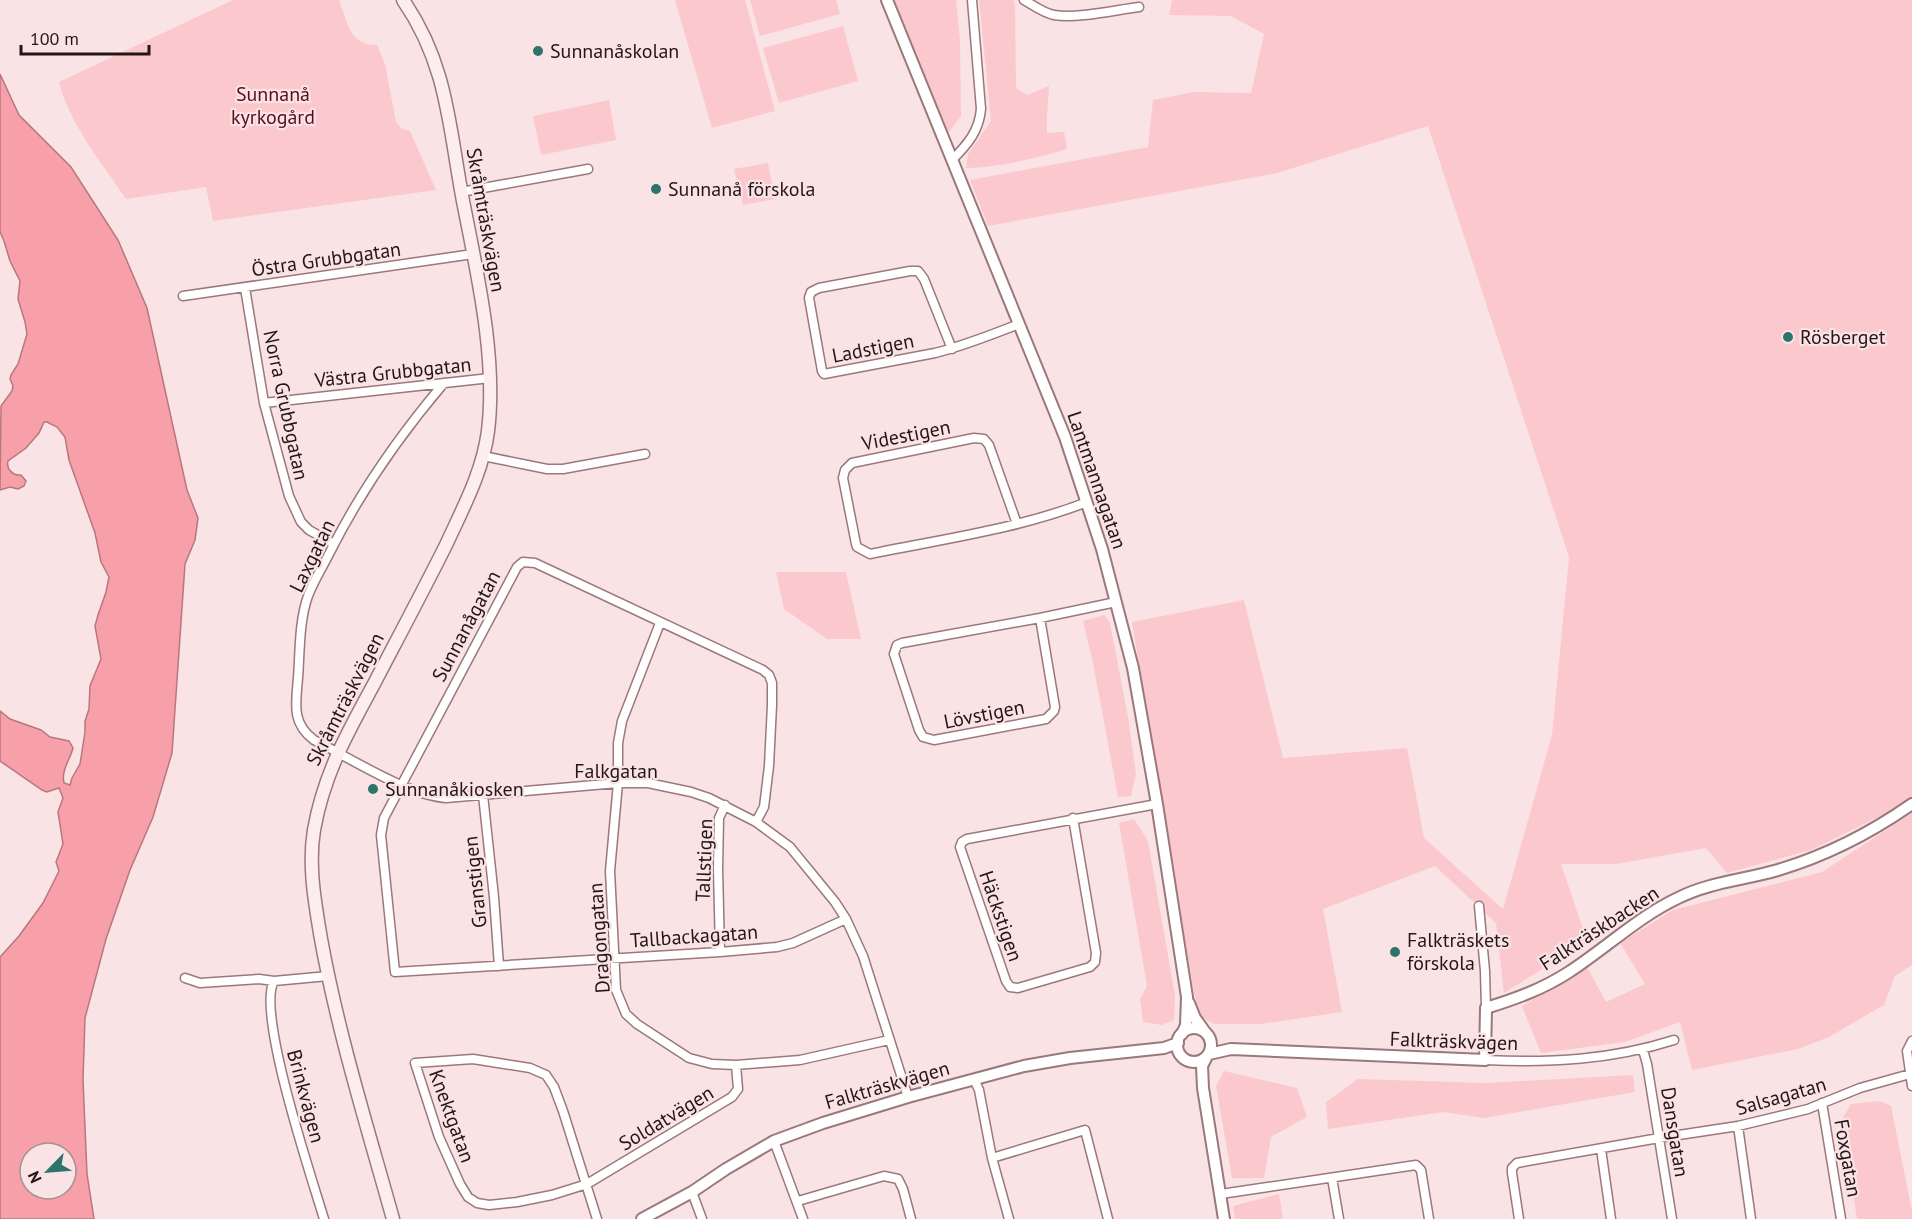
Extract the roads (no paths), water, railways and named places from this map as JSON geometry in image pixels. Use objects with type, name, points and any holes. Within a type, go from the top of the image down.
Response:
[{"type":"main road","name":"Skråmträskvägen","points":[[393,1219],[358,1096],[328,976],[316,909],[312,868],[314,833],[322,794],[338,752],[450,536],[478,474],[488,433],[491,387],[473,254],[440,75],[416,19],[403,0]]},
{"type":"street","name":"Lantmannagatan","points":[[887,0],[1065,437],[1087,502],[1116,602],[1133,668],[1187,997],[1182,1047]]},
{"type":"street","points":[[952,160],[980,123],[972,0]]},
{"type":"street","points":[[1024,0],[1053,15],[1069,16],[1139,7]]},
{"type":"street","points":[[461,192],[588,169]]},
{"type":"street","name":"Östra Grubbgatan","points":[[183,296],[473,254]]},
{"type":"street","name":"Ladstigen","points":[[952,349],[924,279],[918,271],[819,288],[811,292],[809,298],[824,374],[952,349],[1018,324]]},
{"type":"street","name":"Norra Grubbgatan","points":[[246,288],[264,403],[289,496],[297,517],[309,530],[334,544]]},
{"type":"street","name":"Västra Grubbgatan","points":[[264,403],[490,378]]},
{"type":"street","name":"Laxgatan","points":[[338,752],[314,740],[304,732],[299,724],[296,705],[303,616],[308,596],[364,490],[408,427],[444,383]]},
{"type":"street","name":"Videstigen","points":[[1017,524],[989,445],[984,439],[974,438],[852,463],[845,470],[843,478],[856,544],[857,547],[870,554],[1017,524],[1056,514],[1087,502]]},
{"type":"street","points":[[483,456],[547,469],[564,469],[645,454]]},
{"type":"street","name":"Sunnanågatan","points":[[395,972],[381,835],[384,818],[517,567],[523,562],[535,563],[763,670],[769,675],[772,683],[770,766],[764,807],[756,822]]},
{"type":"street","name":"Lövstigen","points":[[1040,618],[1055,706],[1050,716],[1046,719],[934,740],[923,737],[894,654],[897,645],[1116,602]]},
{"type":"street","name":"Dragongatan","points":[[660,623],[622,721],[618,743],[618,783],[610,871],[616,990],[626,1014],[637,1024],[689,1058],[712,1064],[736,1065],[800,1060],[888,1040]]},
{"type":"street","name":"Falkgatan","points":[[338,752],[400,784],[435,797],[446,798],[618,783],[648,783],[709,798],[756,822],[790,846],[835,902],[846,920],[862,956],[908,1097]]},
{"type":"street","name":"Granstigen","points":[[483,795],[499,966]]},
{"type":"street","name":"Häckstigen","points":[[1073,818],[1096,953],[1095,962],[1090,967],[1018,988],[1010,987],[960,847],[962,842],[967,839],[1073,818],[1157,804]]},
{"type":"street","name":"Falkträskbacken","points":[[1486,1008],[1530,993],[1568,973],[1653,911],[1678,898],[1707,886],[1778,870],[1826,853],[1912,804]]},
{"type":"street","name":"Tallstigen","points":[[720,952],[719,818],[725,806]]},
{"type":"street","points":[[1479,906],[1484,948],[1485,1060]]},
{"type":"street","name":"Tallbackagatan","points":[[395,972],[777,947],[793,943],[846,920]]},
{"type":"street","points":[[185,978],[200,982],[259,979],[274,981],[328,976]]},
{"type":"street","name":"Brinkvägen","points":[[274,981],[270,987],[270,1003],[277,1055],[324,1219]]},
{"type":"street","name":"Lantmannagatan","points":[[1187,997],[1195,1018],[1207,1036]]},
{"type":"street","points":[[1182,1047],[1191,1029],[1231,1049]]},
{"type":"street","points":[[1207,1036],[1211,1045],[1202,1066],[1203,1088],[1224,1219]]},
{"type":"street","name":"Falkträskvägen","points":[[1231,1049],[1531,1062],[1573,1060],[1643,1050],[1674,1040]]},
{"type":"street","points":[[1912,1041],[1907,1051],[1912,1086]]},
{"type":"street","points":[[1182,1047],[1197,1062],[1207,1056],[1231,1049]]},
{"type":"street","points":[[1182,1047],[1203,1088]]},
{"type":"street","name":"Falkträskvägen","points":[[642,1219],[692,1192],[774,1141],[823,1123],[974,1079],[1070,1058],[1182,1047]]},
{"type":"street","name":"Dansgatan","points":[[1643,1050],[1672,1219]]},
{"type":"street","name":"Knektgatan","points":[[587,1184],[552,1195],[517,1202],[489,1205],[477,1203],[468,1197],[439,1137],[415,1063],[473,1059],[531,1068],[546,1076],[557,1095],[587,1184],[597,1219]]},
{"type":"street","name":"Soldatvägen","points":[[587,1184],[732,1097],[738,1089],[736,1065]]},
{"type":"street","name":"Salsagatan","points":[[1519,1219],[1512,1173],[1512,1168],[1517,1163],[1737,1126],[1808,1109],[1860,1088],[1910,1074]]},
{"type":"street","points":[[974,1079],[979,1090],[992,1158],[1009,1219]]},
{"type":"street","name":"Foxgatan","points":[[1822,1103],[1841,1219]]},
{"type":"street","points":[[1737,1126],[1751,1219]]},
{"type":"street","points":[[992,1158],[1085,1130],[1108,1219]]},
{"type":"street","points":[[774,1141],[803,1219]]},
{"type":"street","points":[[1601,1149],[1611,1219]]},
{"type":"street","points":[[1221,1194],[1416,1164],[1421,1170],[1430,1219]]},
{"type":"street","points":[[798,1201],[884,1176],[898,1179],[911,1219]]},
{"type":"street","points":[[1332,1178],[1339,1219]]},
{"type":"street","points":[[692,1192],[702,1219]]},
{"type":"place","name":"Sunnanåskolan","points":[[538,51]]},
{"type":"place","name":"Sunnanå förskola","points":[[656,189]]},
{"type":"place","name":"Rösberget","points":[[1788,337]]},
{"type":"place","name":"Sunnanåkiosken","points":[[373,789]]},
{"type":"place","name":"Falkträskets förskola","points":[[1395,952]]},
{"type":"park label","name":"Sunnanå kyrkogård","points":[[273,106]]}]
